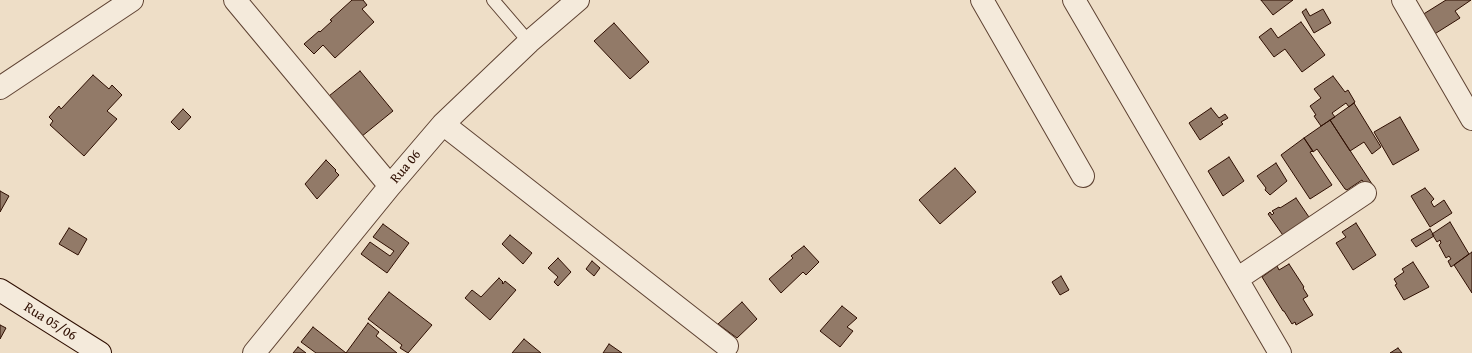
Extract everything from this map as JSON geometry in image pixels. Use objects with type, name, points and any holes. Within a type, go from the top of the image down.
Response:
[{"type":"street","points":[[0,88],[132,0]]},
{"type":"street","points":[[235,0],[390,186]]},
{"type":"street","name":"Rua 06","points":[[254,353],[390,186],[443,124],[528,42],[578,0]]},
{"type":"street","points":[[982,0],[1083,176]]},
{"type":"street","points":[[1074,0],[1280,353]]},
{"type":"street","points":[[1403,0],[1472,119]]},
{"type":"street","points":[[443,124],[727,346]]},
{"type":"street","points":[[1237,279],[1364,193]]},
{"type":"street","name":"Rua 05/06","points":[[0,290],[89,350]]},
{"type":"lane","points":[[493,0],[528,42]]},
{"type":"building","points":[[352,0],[363,0],[367,5],[362,9],[374,22],[335,58],[323,45],[314,54],[304,44],[332,21],[330,20]]},
{"type":"building","points":[[1261,0],[1293,0],[1273,15]]},
{"type":"building","points":[[1446,0],[1471,0],[1455,11],[1460,18],[1433,35],[1422,15]]},
{"type":"building","points":[[1306,9],[1310,16],[1323,9],[1331,23],[1314,33],[1302,12]]},
{"type":"building","points":[[1301,22],[1325,55],[1302,72],[1285,49],[1274,57],[1259,37],[1271,28],[1278,38]]},
{"type":"building","points":[[614,23],[649,62],[630,79],[594,41]]},
{"type":"building","points":[[360,71],[393,111],[356,141],[324,100]]},
{"type":"building","points":[[93,75],[109,89],[112,85],[122,95],[107,111],[117,119],[84,156],[50,125],[53,121],[49,117],[59,106],[61,109]]},
{"type":"building","points":[[1333,76],[1345,92],[1348,90],[1355,102],[1349,107],[1346,103],[1332,113],[1335,117],[1321,126],[1314,116],[1316,115],[1310,106],[1321,98],[1314,89]]},
{"type":"building","points":[[1354,103],[1381,147],[1372,154],[1364,142],[1350,151],[1330,120]]},
{"type":"building","points":[[1211,108],[1219,118],[1225,114],[1228,118],[1221,122],[1223,124],[1200,140],[1189,123]]},
{"type":"building","points":[[183,109],[191,117],[179,130],[171,122]]},
{"type":"building","points":[[1400,117],[1419,150],[1393,165],[1374,132]]},
{"type":"building","points":[[1330,120],[1372,184],[1367,187],[1362,180],[1347,190],[1345,189],[1317,149],[1313,152],[1304,138]]},
{"type":"building","points":[[1304,138],[1313,151],[1310,152],[1332,185],[1310,199],[1281,155]]},
{"type":"building","points":[[1229,157],[1244,181],[1223,196],[1208,171]]},
{"type":"building","points":[[326,160],[339,175],[317,199],[305,184]]},
{"type":"building","points":[[1276,163],[1287,181],[1270,195],[1265,190],[1266,188],[1257,176]]},
{"type":"building","points":[[955,168],[976,192],[940,224],[919,200]]},
{"type":"building","points":[[1425,188],[1434,199],[1431,202],[1434,207],[1444,200],[1452,213],[1430,227],[1411,196]]},
{"type":"building","points":[[0,191],[9,196],[0,212]]},
{"type":"building","points":[[1296,198],[1313,223],[1287,241],[1268,214],[1270,212],[1272,215],[1274,213],[1272,211]]},
{"type":"building","points":[[1450,222],[1469,254],[1451,267],[1448,261],[1451,259],[1449,256],[1446,258],[1439,245],[1441,243],[1440,240],[1437,242],[1432,234]]},
{"type":"building","points":[[1356,223],[1376,255],[1353,270],[1336,243],[1346,237],[1342,232]]},
{"type":"building","points":[[383,224],[409,243],[387,273],[361,254],[370,242],[390,256],[394,251],[373,237]]},
{"type":"building","points":[[69,228],[87,239],[78,255],[59,244]]},
{"type":"building","points":[[1430,229],[1434,236],[1416,247],[1411,240]]},
{"type":"building","points":[[510,235],[532,253],[523,264],[502,244]]},
{"type":"building","points":[[804,246],[819,262],[806,275],[803,272],[781,293],[769,279],[793,258],[791,256]]},
{"type":"building","points":[[1472,252],[1472,293],[1454,265]]},
{"type":"building","points":[[558,258],[571,272],[558,286],[554,282],[558,277],[548,268]]},
{"type":"building","points":[[592,261],[600,268],[594,276],[586,269]]},
{"type":"building","points":[[1413,262],[1429,287],[1404,300],[1395,285],[1397,284],[1394,279],[1404,272],[1402,269]]},
{"type":"building","points":[[1289,264],[1304,287],[1303,288],[1308,296],[1303,299],[1313,315],[1296,325],[1295,322],[1292,324],[1262,277],[1277,266],[1279,270]]},
{"type":"building","points":[[1061,276],[1069,290],[1060,295],[1052,282]]},
{"type":"building","points":[[499,278],[503,284],[505,281],[516,290],[490,320],[465,298],[472,290],[481,297]]},
{"type":"building","points":[[389,292],[432,325],[408,353],[400,348],[402,345],[368,319]]},
{"type":"building","points":[[742,302],[757,319],[737,338],[718,324]]},
{"type":"building","points":[[842,306],[857,318],[847,327],[853,331],[840,347],[820,331]]},
{"type":"building","points":[[368,323],[379,332],[376,336],[397,353],[346,353]]},
{"type":"building","points":[[0,325],[6,328],[0,339]]},
{"type":"building","points":[[313,327],[346,353],[316,353],[301,342]]},
{"type":"building","points":[[524,339],[541,353],[512,353]]},
{"type":"building","points":[[609,344],[622,353],[603,353]]},
{"type":"building","points":[[298,347],[306,353],[293,353]]},
{"type":"building","points":[[1398,348],[1402,353],[1390,353]]}]
